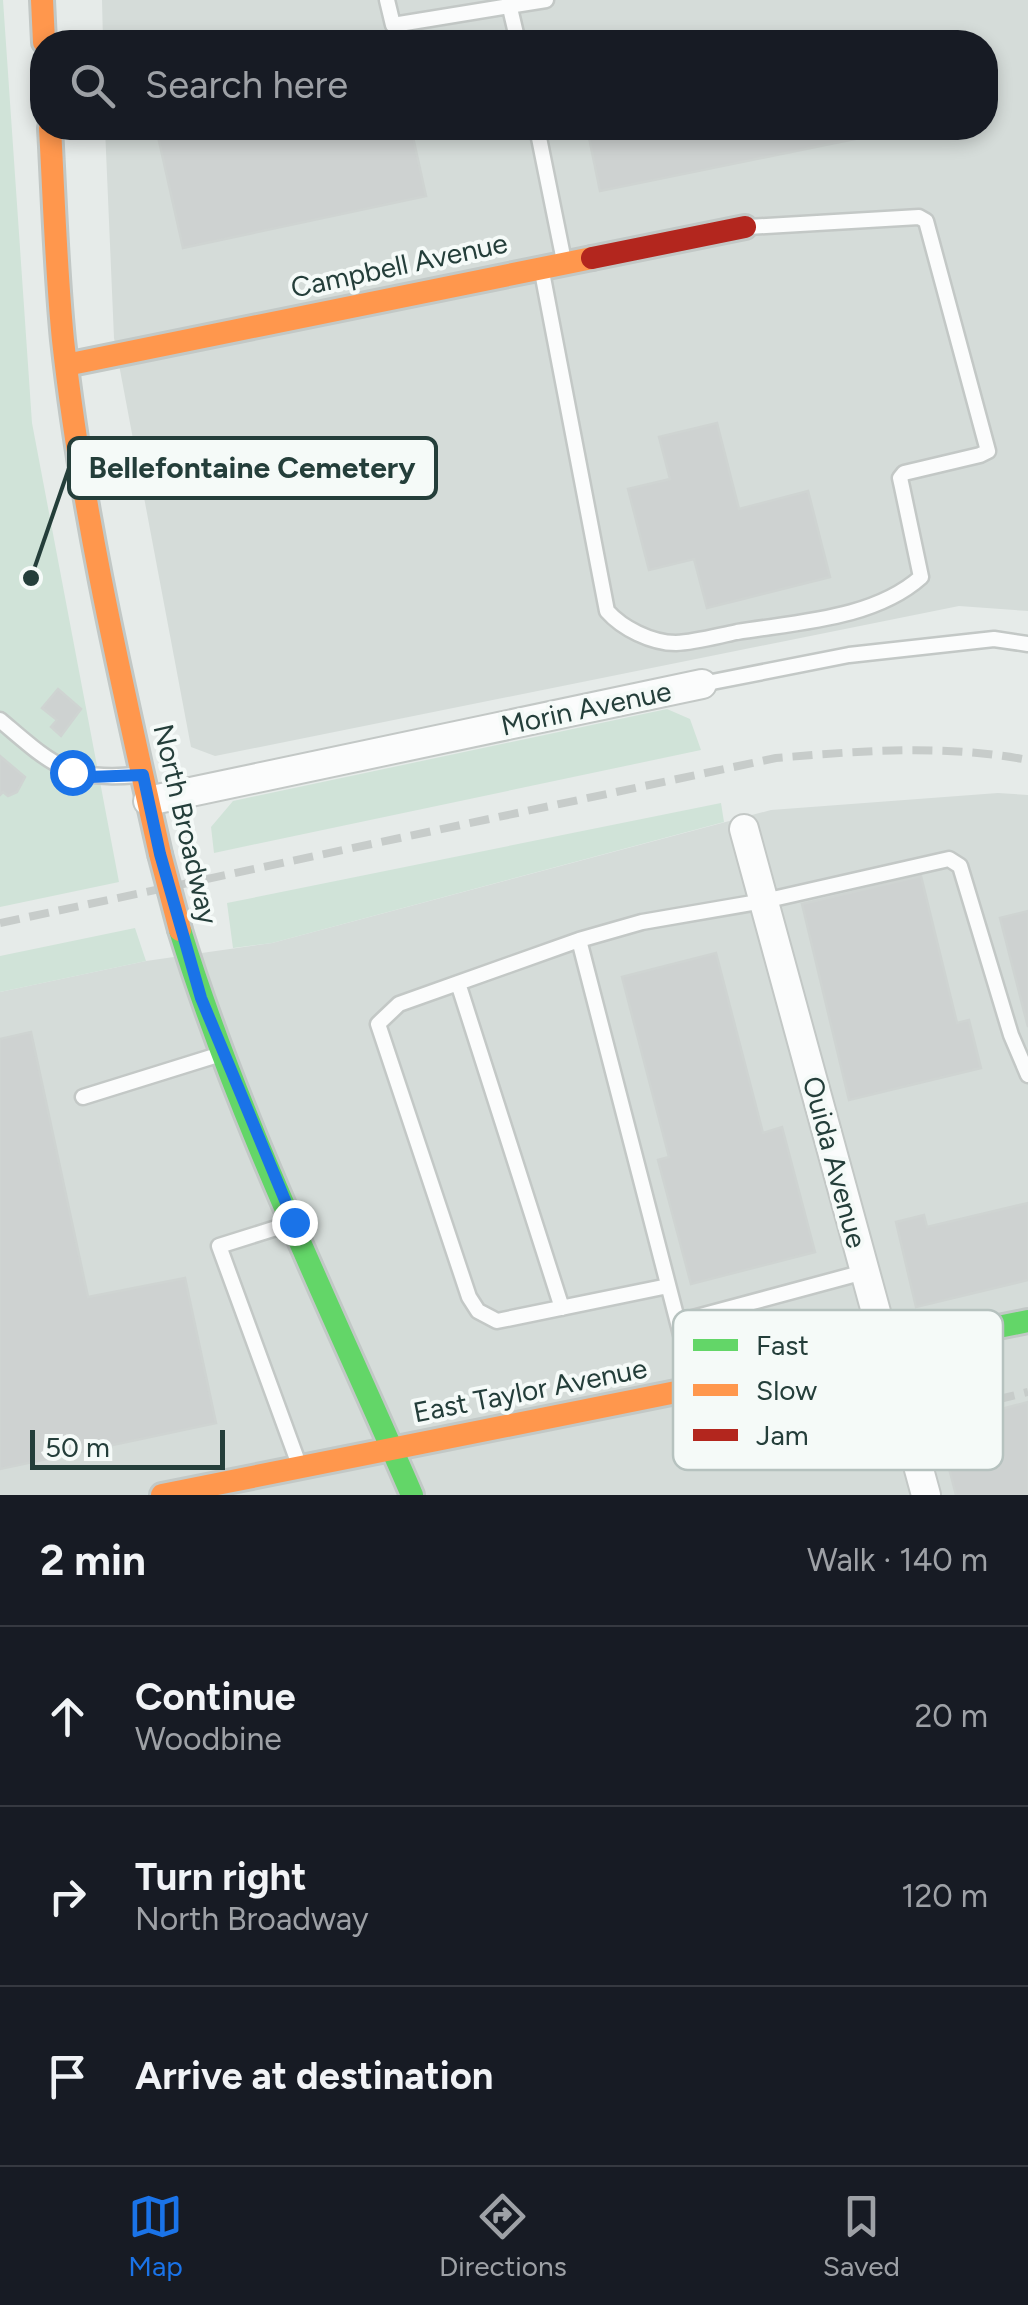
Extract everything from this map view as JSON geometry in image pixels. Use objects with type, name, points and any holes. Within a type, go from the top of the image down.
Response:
[{"type":"street","points":[[42,0],[43,30]]},
{"type":"street","name":"North Broadway","points":[[51,140],[66,364],[91,519],[160,854],[180,930],[223,1054],[412,1495]]},
{"type":"street","name":"Campbell Avenue","points":[[66,364],[745,227]]},
{"type":"street","name":"Morin Avenue","points":[[146,788],[702,684]]},
{"type":"street","name":"Ouida Avenue","points":[[744,829],[875,1310]]},
{"type":"street","name":"East Taylor Avenue","points":[[1003,1326],[1028,1321]]},
{"type":"street","name":"East Taylor Avenue","points":[[162,1495],[673,1392]]},
{"type":"street","name":"Ouida Avenue","points":[[919,1470],[926,1495]]},
{"type":"lane","points":[[387,0],[393,25],[546,0]]},
{"type":"lane","points":[[510,8],[515,30]]},
{"type":"lane","points":[[538,140],[552,264],[607,611],[634,632],[674,643],[836,616],[903,593],[922,577],[900,478],[904,473],[980,456],[988,450],[926,222],[920,217],[745,227]]},
{"type":"lane","name":"Morin Avenue","points":[[702,684],[849,655],[994,639],[1028,644]]},
{"type":"lane","points":[[0,720],[42,756],[72,772],[146,788]]},
{"type":"lane","points":[[668,1286],[497,1322],[478,1311],[378,1024],[400,1004],[579,940],[642,922],[764,901],[948,859],[960,866],[1011,1035],[1028,1075]]},
{"type":"lane","points":[[579,940],[675,1310]]},
{"type":"lane","points":[[458,983],[562,1308]]},
{"type":"lane","points":[[83,1097],[223,1054]]},
{"type":"lane","points":[[294,1222],[219,1246],[300,1467]]},
{"type":"lane","points":[[723,1310],[864,1272]]},
{"type":"shaded area","points":[[102,0],[1028,0],[1028,611],[959,606],[215,756],[191,747],[114,338],[106,140],[998,140],[998,30],[103,30]]},
{"type":"shaded area","points":[[998,793],[1028,795],[1028,1495],[0,1495],[0,992],[146,961],[272,943],[771,810]]},
{"type":"green space","points":[[0,0],[32,423],[119,882],[0,907]]},
{"type":"green space","points":[[667,709],[690,719],[701,750],[214,853],[211,827],[233,801]]},
{"type":"green space","points":[[721,803],[724,822],[272,943],[233,948],[227,903]]},
{"type":"green space","points":[[135,928],[146,961],[0,992],[0,956]]},
{"type":"building","points":[[159,140],[414,140],[426,196],[183,248]]},
{"type":"building","points":[[589,140],[850,140],[600,191]]},
{"type":"building","points":[[717,423],[739,509],[808,491],[830,577],[707,608],[694,559],[649,570],[628,489],[670,479],[659,437]]},
{"type":"building","points":[[58,689],[81,709],[61,736],[51,727],[57,720],[42,708]]},
{"type":"building","points":[[0,756],[25,777],[17,792],[8,796],[3,792],[0,795]]},
{"type":"building","points":[[921,876],[957,1023],[969,1020],[981,1068],[849,1100],[802,904]]},
{"type":"building","points":[[1028,911],[1028,1027],[1000,918]]},
{"type":"building","points":[[716,953],[763,1133],[782,1127],[815,1252],[691,1284],[658,1160],[669,1157],[622,977]]},
{"type":"building","points":[[31,1032],[88,1297],[185,1278],[216,1423],[0,1469],[0,1039]]},
{"type":"building","points":[[1028,1203],[1028,1280],[916,1307],[896,1222],[924,1215],[927,1227]]},
{"type":"building","points":[[1028,1402],[1028,1495],[956,1495],[949,1470],[1003,1470],[1003,1409]]},
{"type":"railway","points":[[0,923],[776,758],[934,750],[1028,760]]},
{"type":"railway","points":[[1003,1398],[1028,1392]]},
{"type":"traffic: fast","points":[[180,930],[258,1144],[412,1495]]},
{"type":"traffic: fast","points":[[1003,1326],[1028,1321]]},
{"type":"traffic: slow","points":[[42,0],[43,30]]},
{"type":"traffic: slow","points":[[51,140],[61,314],[71,405],[104,598],[160,854]]},
{"type":"traffic: slow","points":[[66,365],[592,258]]},
{"type":"traffic: slow","points":[[160,854],[180,930]]},
{"type":"traffic: slow","points":[[162,1495],[673,1393]]},
{"type":"traffic: jam","points":[[592,258],[745,227]]},
{"type":"place","name":"Bellefontaine Cemetery","points":[[31,578]]},
{"type":"route","points":[[72,772],[89,777],[143,775],[160,854],[201,998],[294,1222]]}]
